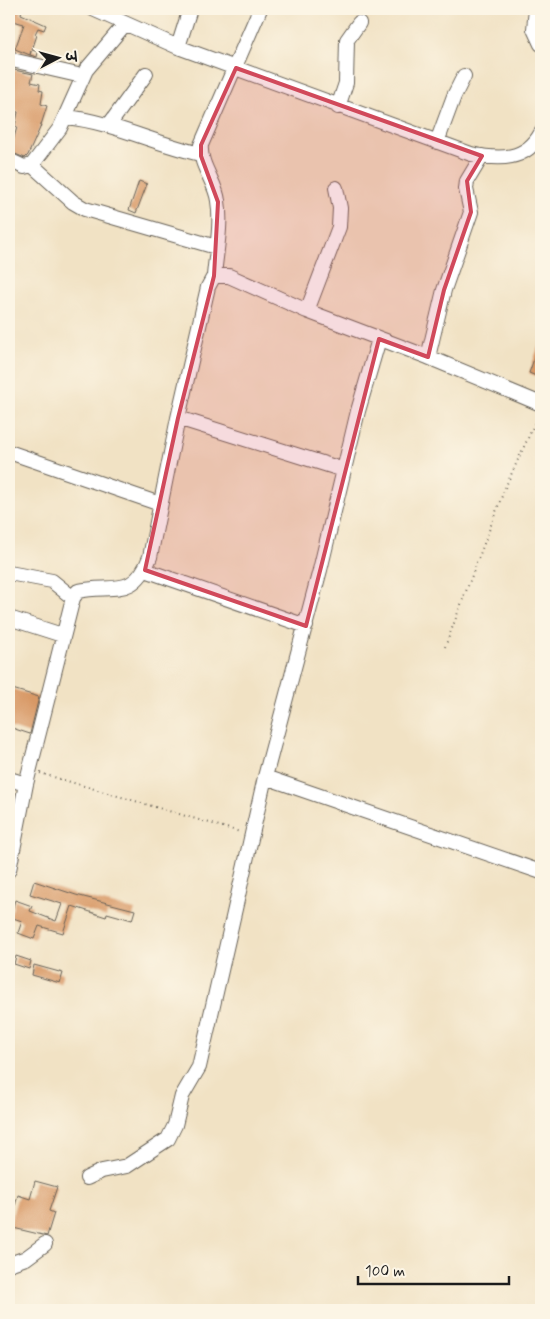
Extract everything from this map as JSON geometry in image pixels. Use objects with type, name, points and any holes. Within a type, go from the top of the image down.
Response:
[{"type":"street","points":[[93,9],[178,47],[338,107],[482,156],[499,159],[519,155],[526,151],[540,137]]},
{"type":"street","points":[[178,47],[190,9]]},
{"type":"street","points":[[9,870],[28,778],[62,635],[73,598],[78,591],[124,587],[133,584],[145,570],[208,286],[214,276],[218,202],[201,154],[201,145],[260,9]]},
{"type":"street","points":[[536,9],[534,29],[541,44]]},
{"type":"street","points":[[338,107],[346,83],[347,40],[359,23]]},
{"type":"street","points":[[9,160],[24,166],[32,165],[60,128],[82,76],[93,60],[125,24]]},
{"type":"street","points":[[9,56],[12,60],[82,76]]},
{"type":"street","points":[[109,125],[146,74]]},
{"type":"street","points":[[437,142],[454,96],[464,76]]},
{"type":"street","points":[[66,117],[109,125],[201,154]]},
{"type":"street","points":[[428,357],[444,290],[471,212],[466,189],[467,181],[482,156]]},
{"type":"street","points":[[32,165],[73,202],[85,209],[216,247]]},
{"type":"street","points":[[307,311],[339,227],[340,208],[336,188]]},
{"type":"street","points":[[214,276],[229,276],[307,311],[428,357],[541,404]]},
{"type":"street","points":[[87,1178],[102,1171],[127,1166],[171,1134],[182,1096],[202,1058],[265,777],[306,626],[344,470],[379,339]]},
{"type":"street","points":[[178,418],[344,470]]},
{"type":"street","points":[[9,452],[160,504]]},
{"type":"street","points":[[145,570],[306,626]]},
{"type":"street","points":[[9,573],[52,581],[73,598]]},
{"type":"street","points":[[9,618],[62,635]]},
{"type":"street","points":[[265,777],[541,872]]},
{"type":"street","points":[[9,779],[28,778]]},
{"type":"street","points":[[9,1264],[26,1258],[45,1244]]},
{"type":"path","points":[[445,647],[505,488],[541,410]]},
{"type":"path","points":[[28,778],[251,835]]},
{"type":"highlighted area","points":[[236,68],[482,156],[467,181],[471,212],[444,290],[428,357],[379,339],[306,626],[145,570],[178,418],[214,276],[218,202],[201,156],[201,145]]},
{"type":"building","points":[[9,9],[22,9],[21,14],[46,25],[44,30],[38,28],[35,34],[37,35],[32,50],[38,52],[37,57],[15,49],[24,24],[9,20]]},
{"type":"building","points":[[9,69],[33,74],[31,82],[40,84],[39,90],[43,91],[41,104],[47,106],[40,128],[25,158],[10,152],[17,127],[15,126],[18,112],[9,110],[12,96],[9,95]]},
{"type":"building","points":[[139,181],[147,184],[136,213],[129,210]]},
{"type":"building","points":[[541,342],[541,378],[529,373]]},
{"type":"building","points":[[9,688],[39,697],[30,734],[9,727]]},
{"type":"building","points":[[34,881],[76,895],[135,910],[132,920],[107,913],[106,917],[72,906],[63,933],[39,926],[34,939],[18,933],[22,921],[10,917],[15,900],[32,906],[30,911],[56,921],[62,904],[30,894]]},
{"type":"building","points":[[16,956],[31,961],[29,969],[14,964]]},
{"type":"building","points":[[34,965],[63,973],[60,983],[32,975]]},
{"type":"building","points":[[35,1181],[57,1187],[49,1211],[54,1213],[47,1236],[9,1227],[18,1195],[30,1199]]}]
